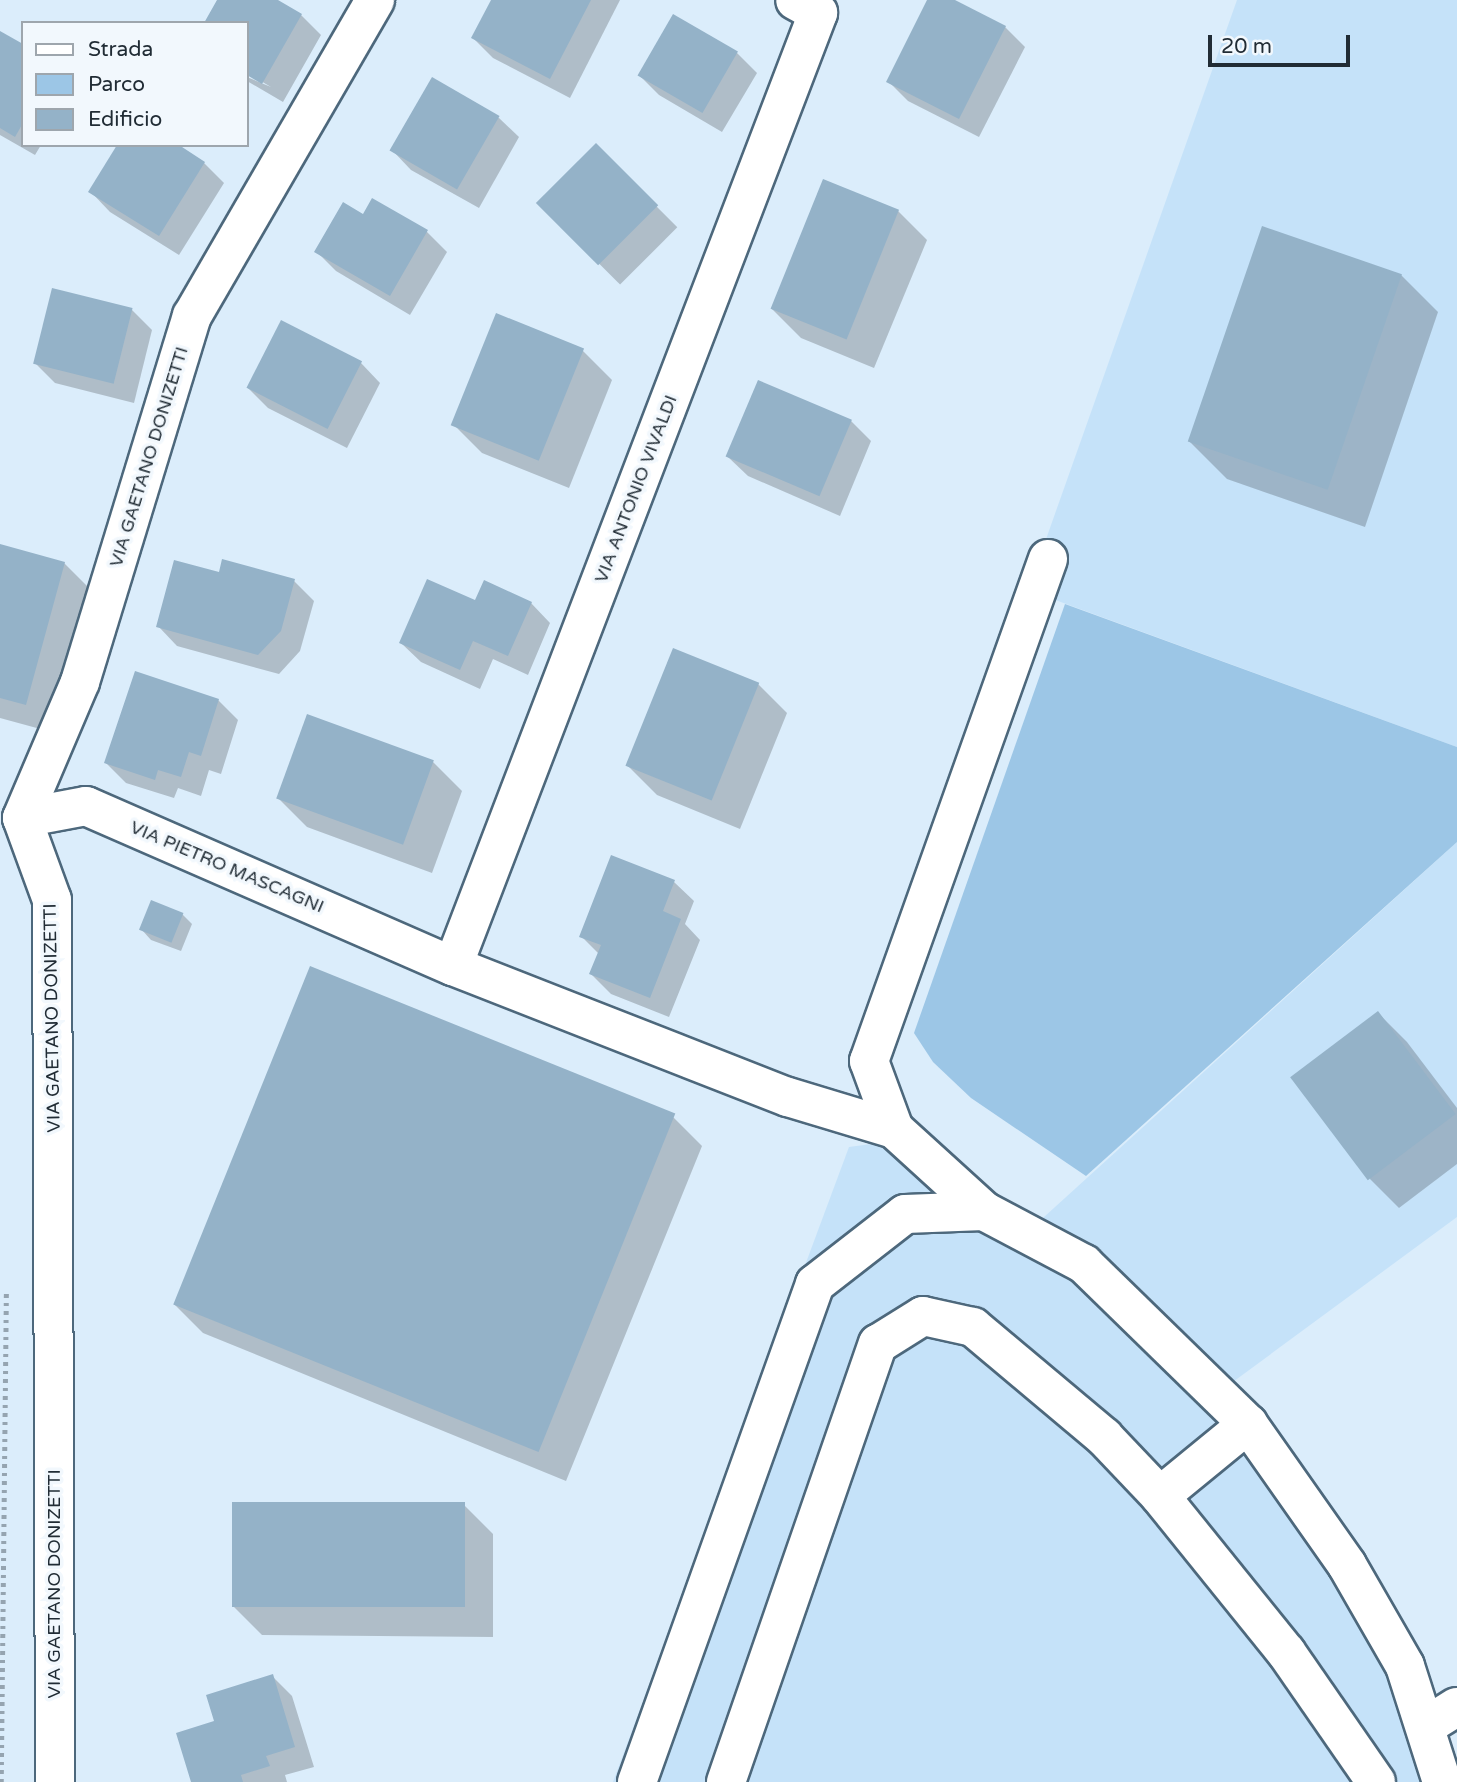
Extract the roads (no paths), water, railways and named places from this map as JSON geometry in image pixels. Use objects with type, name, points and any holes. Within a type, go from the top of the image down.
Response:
[{"type":"street","name":"VIA GAETANO DONIZETTI","points":[[55,1782],[52,900],[11,809],[80,682],[192,316],[375,0]]},
{"type":"street","name":"VIA ANTONIO VIVALDI","points":[[453,966],[807,7]]},
{"type":"street","points":[[1048,559],[869,1060],[894,1129],[984,1211],[1084,1264],[1248,1424],[1347,1565],[1405,1666],[1442,1716],[1444,1775]]},
{"type":"street","name":"VIA PIETRO MASCAGNI","points":[[11,809],[86,806],[453,966],[788,1097],[894,1129]]},
{"type":"street","points":[[637,1782],[815,1284],[905,1214],[984,1211]]},
{"type":"street","points":[[726,1782],[878,1343],[923,1316],[973,1327],[1104,1437],[1160,1496],[1286,1652],[1376,1782]]},
{"type":"street","points":[[1160,1496],[1248,1424]]}]
